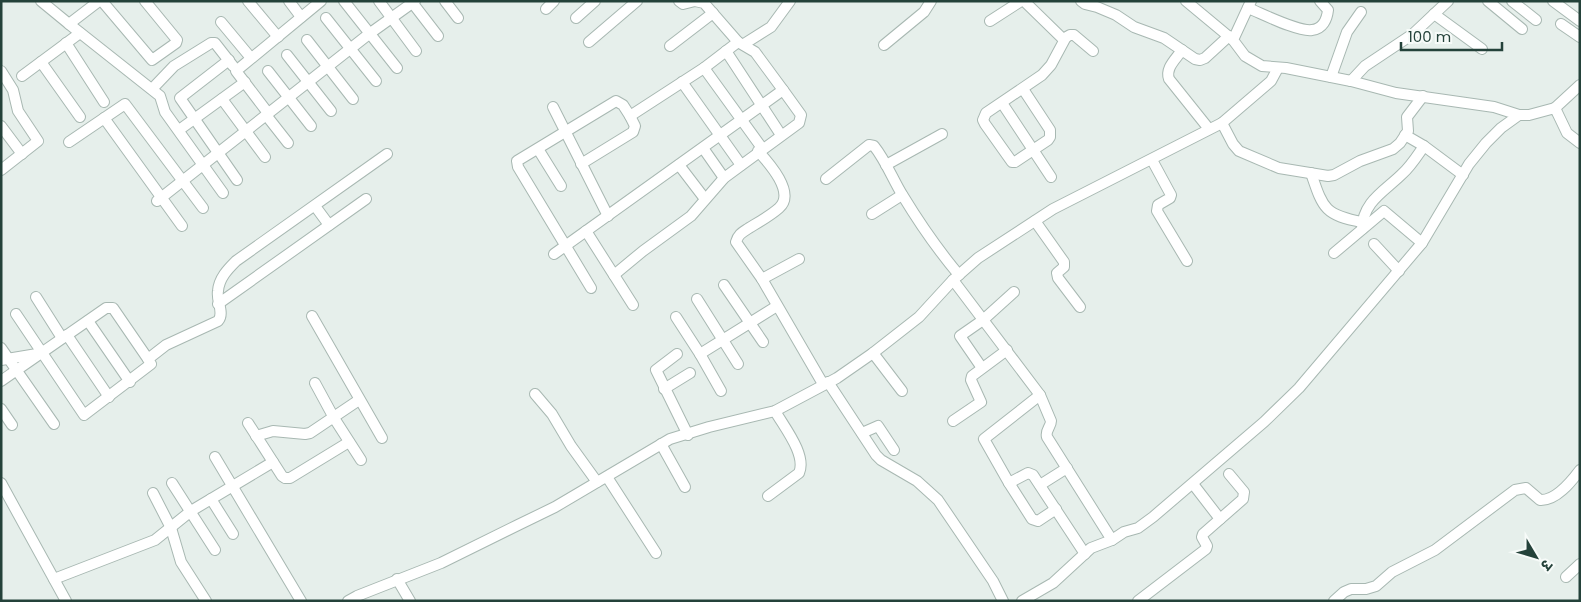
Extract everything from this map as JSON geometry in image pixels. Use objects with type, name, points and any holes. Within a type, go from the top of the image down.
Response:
[{"type":"street","points":[[69,24],[100,1],[152,60],[176,42],[176,40],[144,1]]},
{"type":"street","points":[[248,1],[278,36]]},
{"type":"street","points":[[289,1],[302,17]]},
{"type":"street","points":[[236,70],[321,1]]},
{"type":"street","points":[[344,1],[397,68]]},
{"type":"street","points":[[379,1],[416,51]]},
{"type":"street","points":[[445,1],[458,18]]},
{"type":"street","points":[[546,9],[554,1]]},
{"type":"street","points":[[576,18],[595,1]]},
{"type":"street","points":[[589,42],[637,1]]},
{"type":"street","points":[[614,275],[643,251],[686,221],[724,178],[802,118],[755,52],[741,43],[699,1],[683,4],[679,1]]},
{"type":"street","points":[[630,116],[704,68],[726,51],[771,27],[790,1]]},
{"type":"street","points":[[884,45],[924,12],[931,1]]},
{"type":"street","points":[[990,21],[1023,1],[1065,39]]},
{"type":"street","points":[[1081,1],[1116,16],[1134,27],[1164,38],[1195,59],[1200,60],[1231,38],[1250,4],[1300,29],[1312,30],[1319,28],[1327,16],[1328,10],[1320,1]]},
{"type":"street","points":[[1186,1],[1231,38],[1245,56],[1262,66],[1286,68],[1351,81],[1396,93],[1494,107],[1529,115],[1555,108],[1580,85]]},
{"type":"street","points":[[1351,81],[1365,66],[1413,34],[1448,1]]},
{"type":"street","points":[[1488,1],[1522,28]]},
{"type":"street","points":[[1512,1],[1536,20]]},
{"type":"street","points":[[1553,1],[1580,21]]},
{"type":"street","points":[[43,2],[132,75],[152,89],[163,101],[165,112],[222,193]]},
{"type":"street","points":[[159,199],[369,34],[413,2],[438,36]]},
{"type":"street","points":[[1331,77],[1347,32],[1361,12]]},
{"type":"street","points":[[670,46],[713,13]]},
{"type":"street","points":[[1434,14],[1482,49]]},
{"type":"street","points":[[326,18],[349,50],[376,81]]},
{"type":"street","points":[[221,22],[251,58]]},
{"type":"street","points":[[1562,24],[1580,37]]},
{"type":"street","points":[[22,76],[80,33]]},
{"type":"street","points":[[1023,89],[1050,130],[1050,136],[1048,140],[1012,162],[985,124],[983,120],[986,113],[1023,89],[1047,70],[1065,39],[1070,35],[1074,35],[1093,51]]},
{"type":"street","points":[[308,40],[353,99]]},
{"type":"street","points":[[66,43],[104,102]]},
{"type":"street","points":[[152,89],[174,66],[215,43],[288,143]]},
{"type":"street","points":[[1182,50],[1167,72],[1169,79],[1210,128]]},
{"type":"street","points":[[726,51],[781,135]]},
{"type":"street","points":[[287,55],[331,111]]},
{"type":"street","points":[[229,60],[181,98],[181,101],[238,180]]},
{"type":"street","points":[[41,62],[80,117]]},
{"type":"street","points":[[704,68],[776,172],[784,193],[784,198],[779,208],[740,234],[736,242],[738,246],[762,279],[826,383],[876,455],[881,460],[917,481],[938,500],[992,581],[1002,601]]},
{"type":"street","points":[[348,601],[441,562],[555,507],[670,439],[688,435],[716,424],[775,411],[826,383],[873,353],[923,313],[978,258],[1053,209],[1222,123],[1271,81],[1278,68]]},
{"type":"street","points":[[268,71],[311,126]]},
{"type":"street","points":[[1,170],[38,142],[38,139],[18,111],[13,90],[2,73]]},
{"type":"street","points":[[179,130],[244,82]]},
{"type":"street","points":[[682,82],[740,165]]},
{"type":"street","points":[[554,254],[783,90]]},
{"type":"street","points":[[1222,123],[1239,151],[1279,168],[1328,176],[1393,149],[1409,129],[1406,119],[1423,96]]},
{"type":"street","points":[[222,99],[265,157]]},
{"type":"street","points":[[581,164],[633,132],[635,126],[623,105],[616,101],[517,161],[518,167],[591,288]]},
{"type":"street","points":[[1002,103],[1051,177]]},
{"type":"street","points":[[69,142],[123,105],[127,106],[203,208]]},
{"type":"street","points":[[553,107],[608,216]]},
{"type":"street","points":[[1555,108],[1566,133],[1580,143]]},
{"type":"street","points":[[1022,601],[1053,583],[1091,548],[1112,540],[1124,532],[1138,528],[1193,484],[1264,422],[1299,388],[1422,243],[1463,174],[1486,143],[1519,114]]},
{"type":"street","points":[[104,118],[159,199],[182,226]]},
{"type":"street","points":[[1,126],[22,154]]},
{"type":"street","points":[[886,165],[942,134]]},
{"type":"street","points":[[1405,135],[1463,174]]},
{"type":"street","points":[[826,180],[869,145],[875,147],[902,195],[983,320],[1040,395],[1051,421],[1046,431],[1047,437],[1112,540]]},
{"type":"street","points":[[1362,226],[1364,216],[1377,195],[1404,173],[1424,146]]},
{"type":"street","points":[[703,148],[724,178]]},
{"type":"street","points":[[538,149],[561,186]]},
{"type":"street","points":[[148,359],[166,345],[221,318],[218,291],[221,279],[236,261],[388,154]]},
{"type":"street","points":[[1152,160],[1171,195],[1170,198],[1158,205],[1157,211],[1187,261]]},
{"type":"street","points":[[679,165],[705,200]]},
{"type":"street","points":[[1311,173],[1321,201],[1326,208],[1362,226]]},
{"type":"street","points":[[872,214],[902,195]]},
{"type":"street","points":[[218,304],[366,199]]},
{"type":"street","points":[[314,206],[329,225]]},
{"type":"street","points":[[1334,253],[1362,226],[1384,211],[1422,243]]},
{"type":"street","points":[[1034,221],[1064,262],[1064,267],[1057,273],[1058,278],[1080,307]]},
{"type":"street","points":[[586,232],[633,305]]},
{"type":"street","points":[[1374,244],[1399,271]]},
{"type":"street","points":[[762,279],[799,259]]},
{"type":"street","points":[[724,285],[763,342]]},
{"type":"street","points":[[982,368],[960,336],[983,320],[1014,292]]},
{"type":"street","points":[[36,297],[109,397]]},
{"type":"street","points":[[697,299],[738,364]]},
{"type":"street","points":[[700,354],[777,306]]},
{"type":"street","points":[[1,381],[16,370],[41,353],[64,337],[88,321],[106,308],[113,308],[151,364],[130,382],[84,415],[41,353],[16,314]]},
{"type":"street","points":[[312,316],[382,438]]},
{"type":"street","points":[[676,317],[700,354],[720,391]]},
{"type":"street","points":[[88,321],[130,382]]},
{"type":"street","points":[[1,348],[5,360],[16,370],[54,424]]},
{"type":"street","points":[[954,421],[982,402],[971,378],[1007,350]]},
{"type":"street","points":[[5,360],[41,353]]},
{"type":"street","points":[[873,353],[902,391]]},
{"type":"street","points":[[677,354],[656,370],[688,435]]},
{"type":"street","points":[[664,389],[690,372]]},
{"type":"street","points":[[315,383],[334,418],[362,460]]},
{"type":"street","points":[[535,394],[552,414],[571,446],[602,479],[656,553]]},
{"type":"street","points":[[1040,395],[984,439],[1008,483],[1035,521],[1056,509]]},
{"type":"street","points":[[256,436],[273,430],[304,434],[313,431],[360,400]]},
{"type":"street","points":[[1,409],[12,425]]},
{"type":"street","points":[[768,496],[799,473],[801,468],[800,454],[775,411]]},
{"type":"street","points":[[248,423],[285,478],[290,478],[349,442]]},
{"type":"street","points":[[862,433],[878,426],[894,450]]},
{"type":"street","points":[[661,444],[685,486]]},
{"type":"street","points":[[215,457],[301,601]]},
{"type":"street","points":[[54,579],[155,540],[191,511],[273,462]]},
{"type":"street","points":[[1040,485],[1067,468]]},
{"type":"street","points":[[1334,601],[1344,592],[1351,589],[1366,589],[1376,586],[1392,572],[1435,550],[1515,490],[1526,488],[1540,500],[1546,500],[1574,480],[1580,470]]},
{"type":"street","points":[[1008,483],[1030,473],[1040,485],[1085,554]]},
{"type":"street","points":[[1138,601],[1206,549],[1207,546],[1202,537],[1203,534],[1244,497],[1244,492],[1229,474]]},
{"type":"street","points":[[1,482],[66,601]]},
{"type":"street","points":[[172,483],[215,550]]},
{"type":"street","points":[[1193,484],[1220,519]]},
{"type":"street","points":[[153,493],[171,528],[181,562],[206,601]]},
{"type":"street","points":[[212,499],[233,534]]},
{"type":"street","points":[[1566,577],[1580,564]]},
{"type":"street","points":[[397,579],[410,601]]}]
